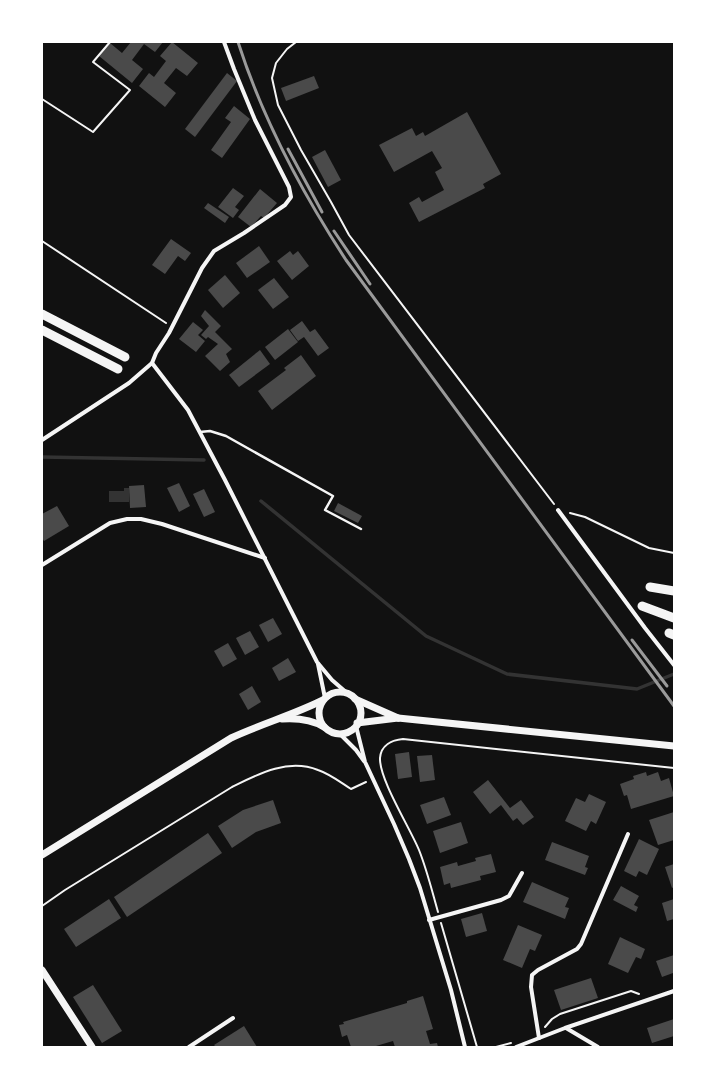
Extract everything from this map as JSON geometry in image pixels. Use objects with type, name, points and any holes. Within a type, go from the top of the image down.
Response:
[{"type":"highway","points":[[42,314],[125,357]]},
{"type":"highway","points":[[42,330],[118,369]]},
{"type":"highway","points":[[650,587],[674,591]]},
{"type":"highway","points":[[642,606],[674,618]]},
{"type":"street","points":[[42,440],[129,383],[152,364],[156,353],[172,327],[202,268],[214,251],[285,206],[291,197],[289,187],[255,120],[224,42]]},
{"type":"street","points":[[152,364],[188,410],[317,662],[332,680],[347,693],[398,718]]},
{"type":"street","points":[[558,510],[674,665]]},
{"type":"street","points":[[42,565],[110,523],[127,519],[141,519],[162,524],[264,558]]},
{"type":"street","points":[[317,662],[324,699],[319,711],[325,728]]},
{"type":"street","points":[[42,854],[217,746],[247,730],[305,710],[334,693],[347,693]]},
{"type":"street","points":[[274,720],[301,719],[315,722],[334,732],[339,733],[349,731],[357,724],[360,717],[359,704],[355,698]]},
{"type":"street","points":[[357,724],[398,718],[674,746]]},
{"type":"street","points":[[357,724],[365,762],[409,859],[451,990],[466,1047]]},
{"type":"street","points":[[339,733],[356,750],[365,762]]},
{"type":"street","points":[[539,1038],[531,987],[532,975],[538,970],[577,949],[581,944],[628,834]]},
{"type":"street","points":[[429,920],[501,900],[509,896],[522,873]]},
{"type":"street","points":[[42,970],[92,1047]]},
{"type":"street","points":[[516,1047],[566,1028],[674,991]]},
{"type":"street","points":[[189,1047],[233,1018]]},
{"type":"street","points":[[566,1028],[598,1047]]},
{"type":"lane","points":[[200,432],[210,431],[226,436],[333,496],[325,510],[361,529]]},
{"type":"path","points":[[42,99],[93,132],[130,90],[93,62],[110,42]]},
{"type":"path","points":[[296,42],[287,49],[276,63],[272,78],[278,105],[301,150],[349,235],[558,510],[585,517],[649,548],[674,553]]},
{"type":"path","points":[[42,241],[172,327]]},
{"type":"path","points":[[477,1047],[420,851],[383,772],[380,760],[382,751],[387,744],[394,740],[403,739],[674,768]]},
{"type":"path","points":[[42,906],[65,890],[232,787],[259,774],[286,766],[300,766],[318,769],[351,789],[373,780]]},
{"type":"path","points":[[538,1032],[560,1014],[631,991],[638,994],[645,992]]},
{"type":"shaded area","points":[[124,488],[129,488],[129,502],[109,502],[109,491],[124,491]]},
{"type":"building","points":[[131,42],[163,42],[155,52],[144,44],[132,60],[143,69],[132,83],[99,56],[110,43],[122,53]]},
{"type":"building","points":[[172,42],[198,63],[187,76],[176,68],[164,83],[176,93],[165,107],[139,86],[149,73],[154,77],[166,61],[160,56]]},
{"type":"building","points":[[227,73],[237,81],[195,137],[185,129]]},
{"type":"building","points":[[314,76],[319,88],[286,101],[281,88]]},
{"type":"building","points":[[234,106],[250,119],[222,158],[211,150],[231,122],[225,118]]},
{"type":"building","points":[[467,112],[501,174],[483,184],[485,188],[419,222],[409,203],[419,197],[422,202],[444,190],[435,172],[442,168],[432,151],[394,172],[379,145],[412,128],[416,136],[423,132],[425,136]]},
{"type":"building","points":[[325,150],[341,180],[328,187],[312,157]]},
{"type":"building","points":[[233,188],[244,196],[235,207],[239,210],[233,218],[218,207]]},
{"type":"building","points":[[260,189],[277,203],[264,218],[261,216],[251,227],[238,217]]},
{"type":"building","points":[[208,203],[229,217],[225,223],[204,208]]},
{"type":"building","points":[[171,239],[191,253],[185,261],[178,256],[165,274],[152,265]]},
{"type":"building","points":[[259,246],[270,262],[247,278],[236,263]]},
{"type":"building","points":[[290,251],[293,255],[298,251],[309,266],[292,280],[277,261]]},
{"type":"building","points":[[225,275],[240,293],[223,308],[208,290]]},
{"type":"building","points":[[274,278],[289,297],[273,309],[258,290]]},
{"type":"building","points":[[205,310],[221,326],[215,332],[232,349],[226,354],[230,362],[220,371],[205,356],[218,344],[208,337],[206,339],[201,335],[209,326],[201,316]]},
{"type":"building","points":[[302,321],[310,332],[315,329],[329,348],[318,356],[304,337],[298,341],[290,330]]},
{"type":"building","points":[[193,322],[203,330],[198,335],[205,341],[196,352],[179,339]]},
{"type":"building","points":[[288,329],[298,342],[275,360],[265,347]]},
{"type":"building","points":[[260,350],[270,364],[239,387],[229,375]]},
{"type":"building","points":[[301,355],[316,376],[272,410],[258,391],[286,370],[284,368]]},
{"type":"building","points":[[179,483],[190,506],[179,512],[167,488]]},
{"type":"building","points":[[144,485],[146,507],[130,508],[129,486]]},
{"type":"building","points":[[204,489],[215,512],[204,517],[193,494]]},
{"type":"building","points":[[338,503],[362,516],[358,523],[334,511]]},
{"type":"building","points":[[57,506],[69,526],[44,541],[42,538],[42,514]]},
{"type":"building","points":[[273,618],[282,634],[268,642],[259,625]]},
{"type":"building","points":[[250,631],[259,647],[245,655],[236,638]]},
{"type":"building","points":[[228,643],[237,659],[223,667],[214,651]]},
{"type":"building","points":[[288,658],[296,672],[279,681],[272,668]]},
{"type":"building","points":[[252,686],[261,702],[248,710],[239,694]]},
{"type":"building","points":[[409,752],[412,777],[398,779],[395,754]]},
{"type":"building","points":[[432,755],[435,780],[420,782],[417,756]]},
{"type":"building","points":[[646,772],[647,776],[658,772],[661,781],[669,778],[674,796],[631,809],[627,795],[624,796],[620,784],[634,779],[633,776]]},
{"type":"building","points":[[488,780],[510,808],[521,800],[534,817],[523,825],[517,818],[513,821],[501,805],[490,814],[473,792]]},
{"type":"building","points":[[589,794],[606,802],[596,824],[591,821],[586,831],[565,821],[576,798],[585,802]]},
{"type":"building","points":[[444,797],[451,815],[427,824],[420,805]]},
{"type":"building","points":[[273,800],[281,823],[256,832],[232,848],[218,826],[243,810]]},
{"type":"building","points":[[674,812],[674,840],[658,845],[649,820]]},
{"type":"building","points":[[461,822],[468,843],[440,853],[433,831]]},
{"type":"building","points":[[208,833],[222,853],[127,917],[114,897]]},
{"type":"building","points":[[639,839],[659,849],[647,875],[639,871],[636,877],[624,871]]},
{"type":"building","points":[[552,842],[589,856],[585,867],[588,868],[585,875],[545,860]]},
{"type":"building","points":[[491,854],[496,872],[480,876],[481,880],[451,888],[450,883],[444,885],[440,867],[457,862],[458,866],[476,861],[475,858]]},
{"type":"building","points":[[674,864],[674,887],[672,888],[665,867]]},
{"type":"building","points":[[532,882],[569,898],[565,907],[569,908],[565,919],[523,902]]},
{"type":"building","points":[[621,886],[639,896],[634,905],[638,907],[636,912],[613,900]]},
{"type":"building","points":[[109,899],[121,918],[76,947],[64,929]]},
{"type":"building","points":[[674,899],[674,919],[667,921],[662,903]]},
{"type":"building","points":[[482,913],[487,931],[466,937],[461,919]]},
{"type":"building","points":[[518,925],[542,935],[535,951],[530,949],[522,968],[503,960]]},
{"type":"building","points":[[620,937],[645,949],[641,959],[636,957],[628,973],[608,964]]},
{"type":"building","points":[[674,955],[674,976],[673,973],[662,977],[656,961]]},
{"type":"building","points":[[591,978],[598,998],[561,1010],[554,990]]},
{"type":"building","points":[[93,985],[122,1031],[102,1043],[73,997]]},
{"type":"building","points":[[423,996],[433,1029],[426,1031],[430,1044],[437,1043],[438,1047],[395,1047],[393,1041],[376,1046],[377,1047],[351,1047],[347,1035],[342,1037],[339,1025],[344,1024],[343,1022],[407,1003],[407,1001]]},
{"type":"building","points":[[674,1019],[674,1036],[652,1043],[647,1028]]},
{"type":"building","points":[[244,1026],[257,1047],[216,1047],[214,1045]]},
{"type":"waterway","points":[[42,457],[204,460]]},
{"type":"waterway","points":[[261,501],[426,636],[507,674],[637,689],[674,674]]},
{"type":"railway","points":[[238,42],[259,99],[284,154],[329,234],[346,260],[674,706]]},
{"type":"railway","points":[[288,149],[322,212]]},
{"type":"railway","points":[[334,231],[370,284]]},
{"type":"railway","points":[[632,640],[667,686]]}]
